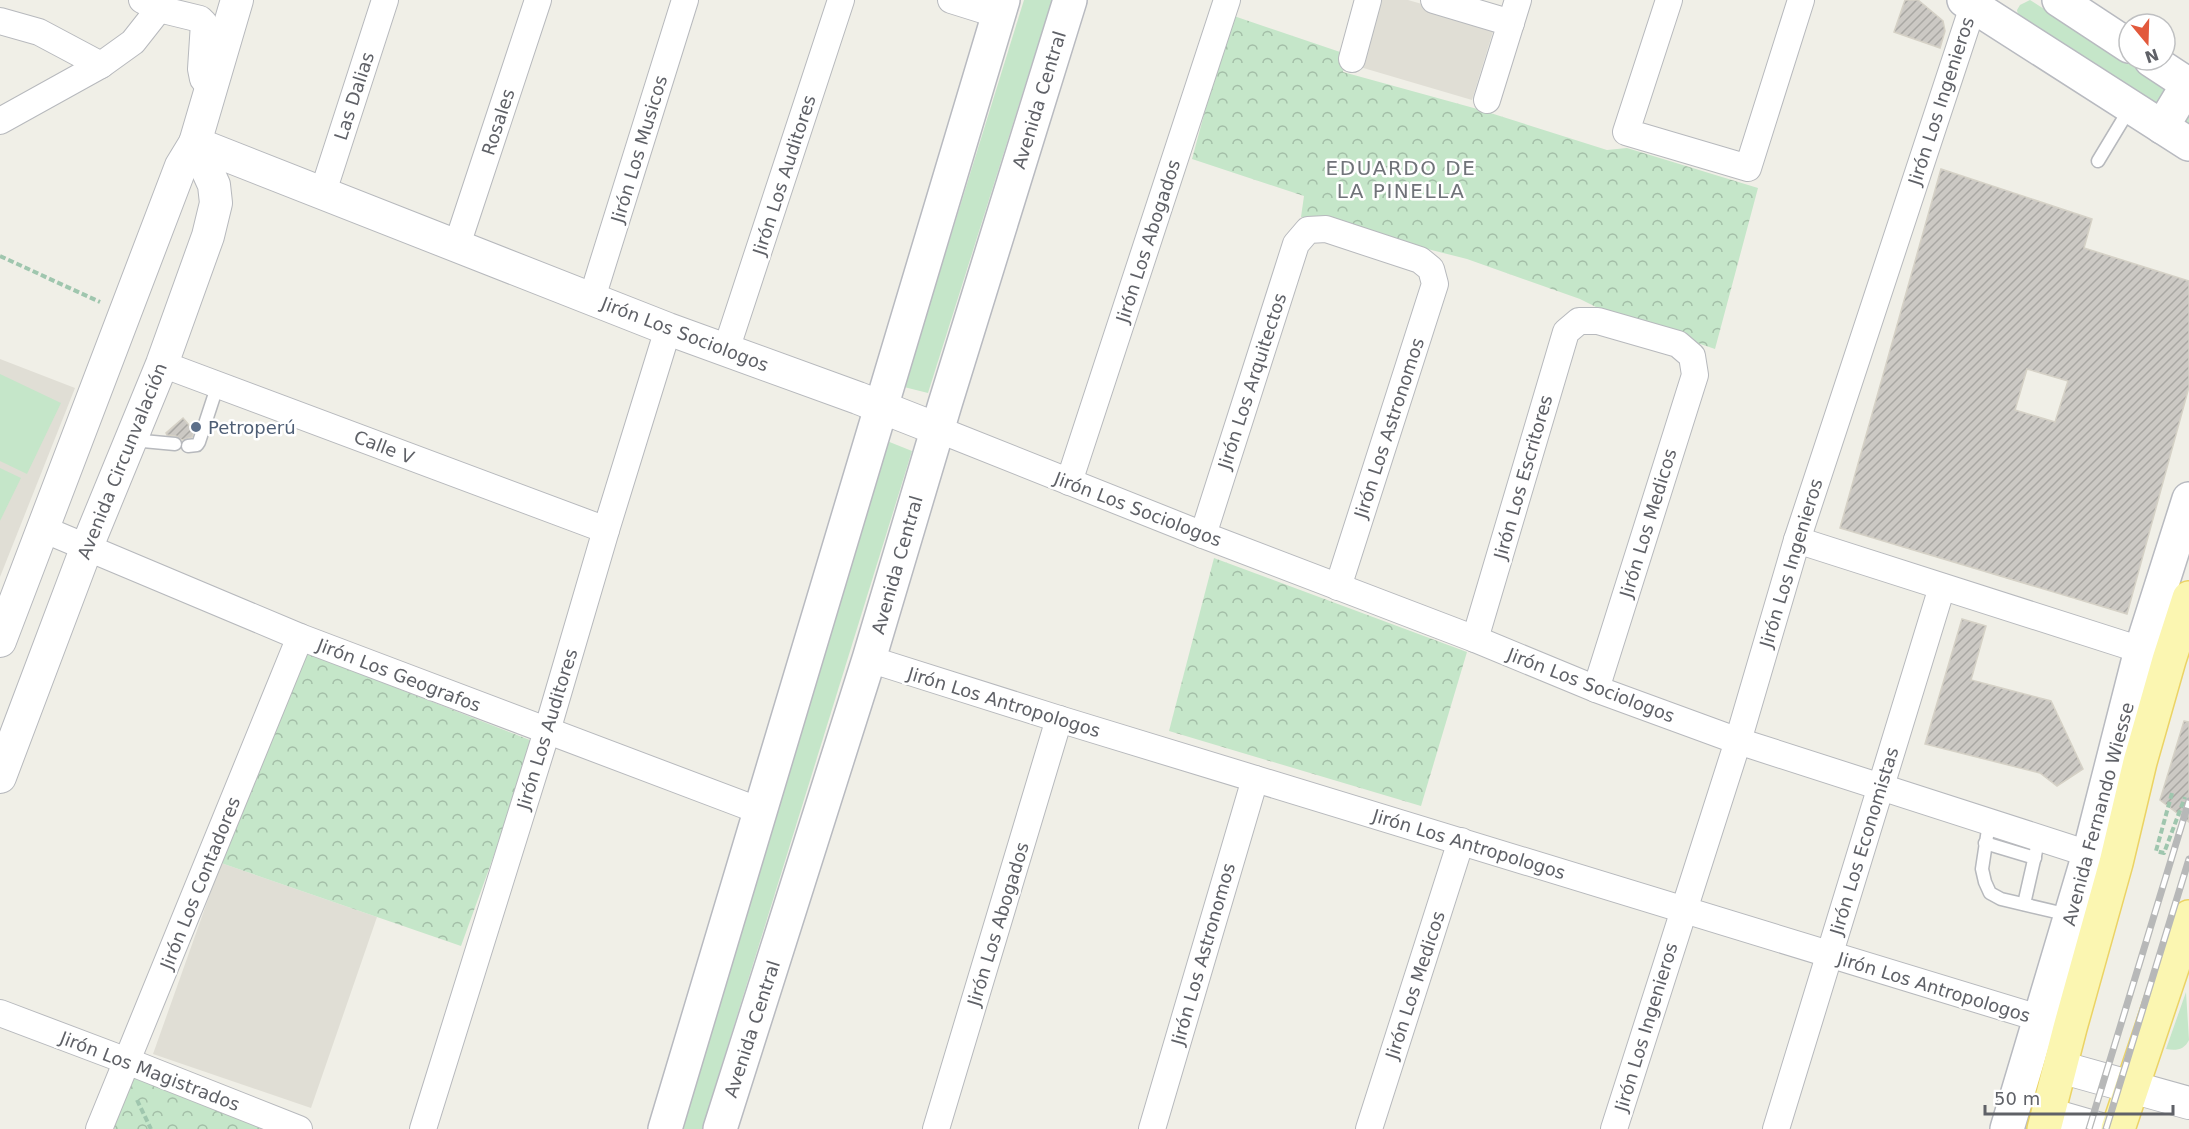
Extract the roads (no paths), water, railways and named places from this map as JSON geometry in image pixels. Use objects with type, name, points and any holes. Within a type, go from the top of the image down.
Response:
[{"type":"main road","name":"Avenida Central","points":[[720,1129],[869,659],[937,429],[1070,0]]},
{"type":"main road","points":[[2059,0],[2117,38]]},
{"type":"main road","points":[[1971,2],[2189,144]]},
{"type":"main road","points":[[665,1129],[1001,8]]},
{"type":"main road","points":[[2162,127],[2188,85],[2169,72]]},
{"type":"main road","name":"Avenida Fernando Wiesse","points":[[2047,1122],[2060,1067],[2055,1024],[2071,916],[2141,650],[2189,499]]},
{"type":"main road","name":"Avenida Fernando Wiesse","points":[[2007,1129],[2055,1024],[2116,863],[2147,739],[2189,598]]},
{"type":"main road","points":[[2118,1129],[2189,917]]},
{"type":"street","points":[[0,641],[181,166],[195,143],[237,0]]},
{"type":"street","name":"Las Dalias","points":[[323,192],[386,0]]},
{"type":"street","name":"Rosales","points":[[457,245],[538,0]]},
{"type":"street","name":"Jirón Los Musicos","points":[[592,298],[685,0]]},
{"type":"street","name":"Jirón Los Auditores","points":[[726,350],[842,0]]},
{"type":"street","points":[[951,0],[1001,8]]},
{"type":"street","name":"Jirón Los Abogados","points":[[1069,482],[1227,0]]},
{"type":"street","points":[[1352,59],[1368,0]]},
{"type":"street","points":[[1434,0],[1514,11],[1487,100]]},
{"type":"street","points":[[1669,0],[1626,132],[1748,168],[1801,0]]},
{"type":"street","name":"Jirón Los Ingenieros","points":[[1614,1129],[1738,741],[1797,540],[1971,2]]},
{"type":"street","points":[[0,136],[9,127],[7,117],[101,65],[132,42],[151,4],[200,19],[204,23],[201,69],[203,79],[210,86]]},
{"type":"street","points":[[0,21],[39,32],[101,65]]},
{"type":"street","name":"Jirón Los Sociologos","points":[[195,143],[668,329],[881,407],[1203,535],[1475,639],[1596,689],[1738,741],[1880,788],[1987,833],[2037,848],[2089,854]]},
{"type":"street","name":"Avenida Circunvalación","points":[[0,777],[86,549],[162,364],[208,236],[216,203],[214,185],[195,143]]},
{"type":"street","name":"Jirón Los Arquitectos","points":[[1203,535],[1296,244],[1308,230],[1326,229],[1420,260],[1431,269]]},
{"type":"street","name":"Jirón Los Astronomos","points":[[1338,587],[1435,284],[1431,269]]},
{"type":"street","name":"Jirón Los Escritores","points":[[1475,639],[1566,332],[1579,321],[1598,321],[1678,344],[1692,356]]},
{"type":"street","name":"Jirón Los Auditores","points":[[423,1129],[547,731],[668,329]]},
{"type":"street","name":"Jirón Los Medicos","points":[[1596,689],[1695,375],[1692,356]]},
{"type":"street","name":"Calle V","points":[[162,364],[606,530]]},
{"type":"street","name":"Jirón Los Geografos","points":[[43,529],[300,637],[760,811]]},
{"type":"street","points":[[1797,540],[2141,650]]},
{"type":"street","name":"Jirón Los Economistas","points":[[1776,1129],[1942,588]]},
{"type":"street","name":"Jirón Los Contadores","points":[[99,1129],[300,637]]},
{"type":"street","name":"Jirón Los Antropologos","points":[[869,659],[2055,1024]]},
{"type":"street","name":"Jirón Los Abogados","points":[[936,1129],[1059,719]]},
{"type":"street","name":"Jirón Los Astronomos","points":[[1152,1129],[1255,779]]},
{"type":"street","name":"Jirón Los Medicos","points":[[1369,1129],[1461,841]]},
{"type":"street","name":"Jirón Los Magistrados","points":[[0,1013],[299,1129]]},
{"type":"street","points":[[2060,1067],[2189,1103]]},
{"type":"street","points":[[2047,1122],[2101,1129]]},
{"type":"lane","points":[[2098,161],[2130,107]]},
{"type":"lane","points":[[131,440],[197,445],[218,384]]},
{"type":"lane","points":[[1987,833],[1982,869],[1990,892],[2001,898],[2071,916]]},
{"type":"lane","points":[[2024,904],[2037,848]]},
{"type":"railway","points":[[2089,1129],[2189,801]]},
{"type":"railway","points":[[2106,1129],[2189,859]]},
{"type":"place","name":"Petroperú","points":[[196,427]]},
{"type":"district","name":"EDUARDO DE LA PINELLA","points":[[1401,180]]}]
